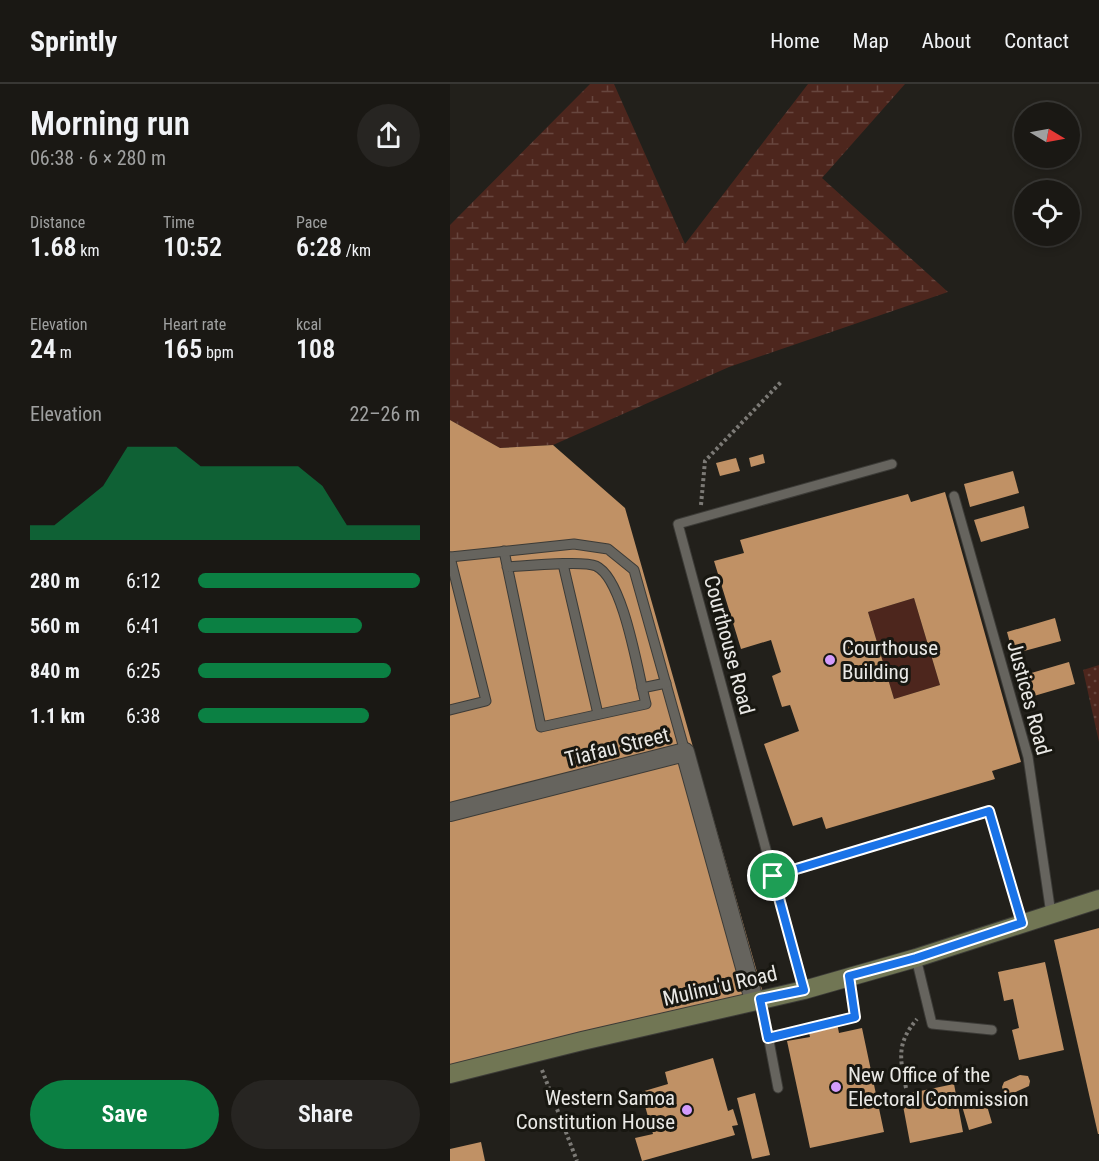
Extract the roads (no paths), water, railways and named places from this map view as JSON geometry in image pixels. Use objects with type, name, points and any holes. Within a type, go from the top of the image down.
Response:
[{"type":"main road","name":"Mulinu'u Road","points":[[450,1074],[804,990],[916,958],[1099,898]]},
{"type":"street","name":"Tiafau Street","points":[[450,812],[685,752],[757,1000]]},
{"type":"lane","name":"Courthouse Road","points":[[804,990],[678,524],[891,464]]},
{"type":"lane","name":"Justices Road","points":[[954,496],[1028,757],[1051,914]]},
{"type":"lane","points":[[450,710],[486,701],[450,557],[574,544],[608,549],[634,570],[685,752]]},
{"type":"lane","points":[[504,551],[507,567],[541,727],[646,704],[621,601],[612,582],[596,567],[562,564],[507,567]]},
{"type":"lane","points":[[562,564],[598,714]]},
{"type":"lane","points":[[642,688],[666,683]]},
{"type":"lane","points":[[773,876],[989,811],[1022,923]]},
{"type":"lane","points":[[916,958],[932,1024],[992,1030]]},
{"type":"lane","points":[[768,1038],[855,1017],[849,976]]},
{"type":"lane","points":[[757,1000],[768,1038],[778,1088]]},
{"type":"place","name":"Courthouse Building","points":[[830,660]]},
{"type":"place","name":"New Office of the Electoral Commission","points":[[836,1087]]},
{"type":"place","name":"Western Samoa Constitution House","points":[[687,1110]]}]
